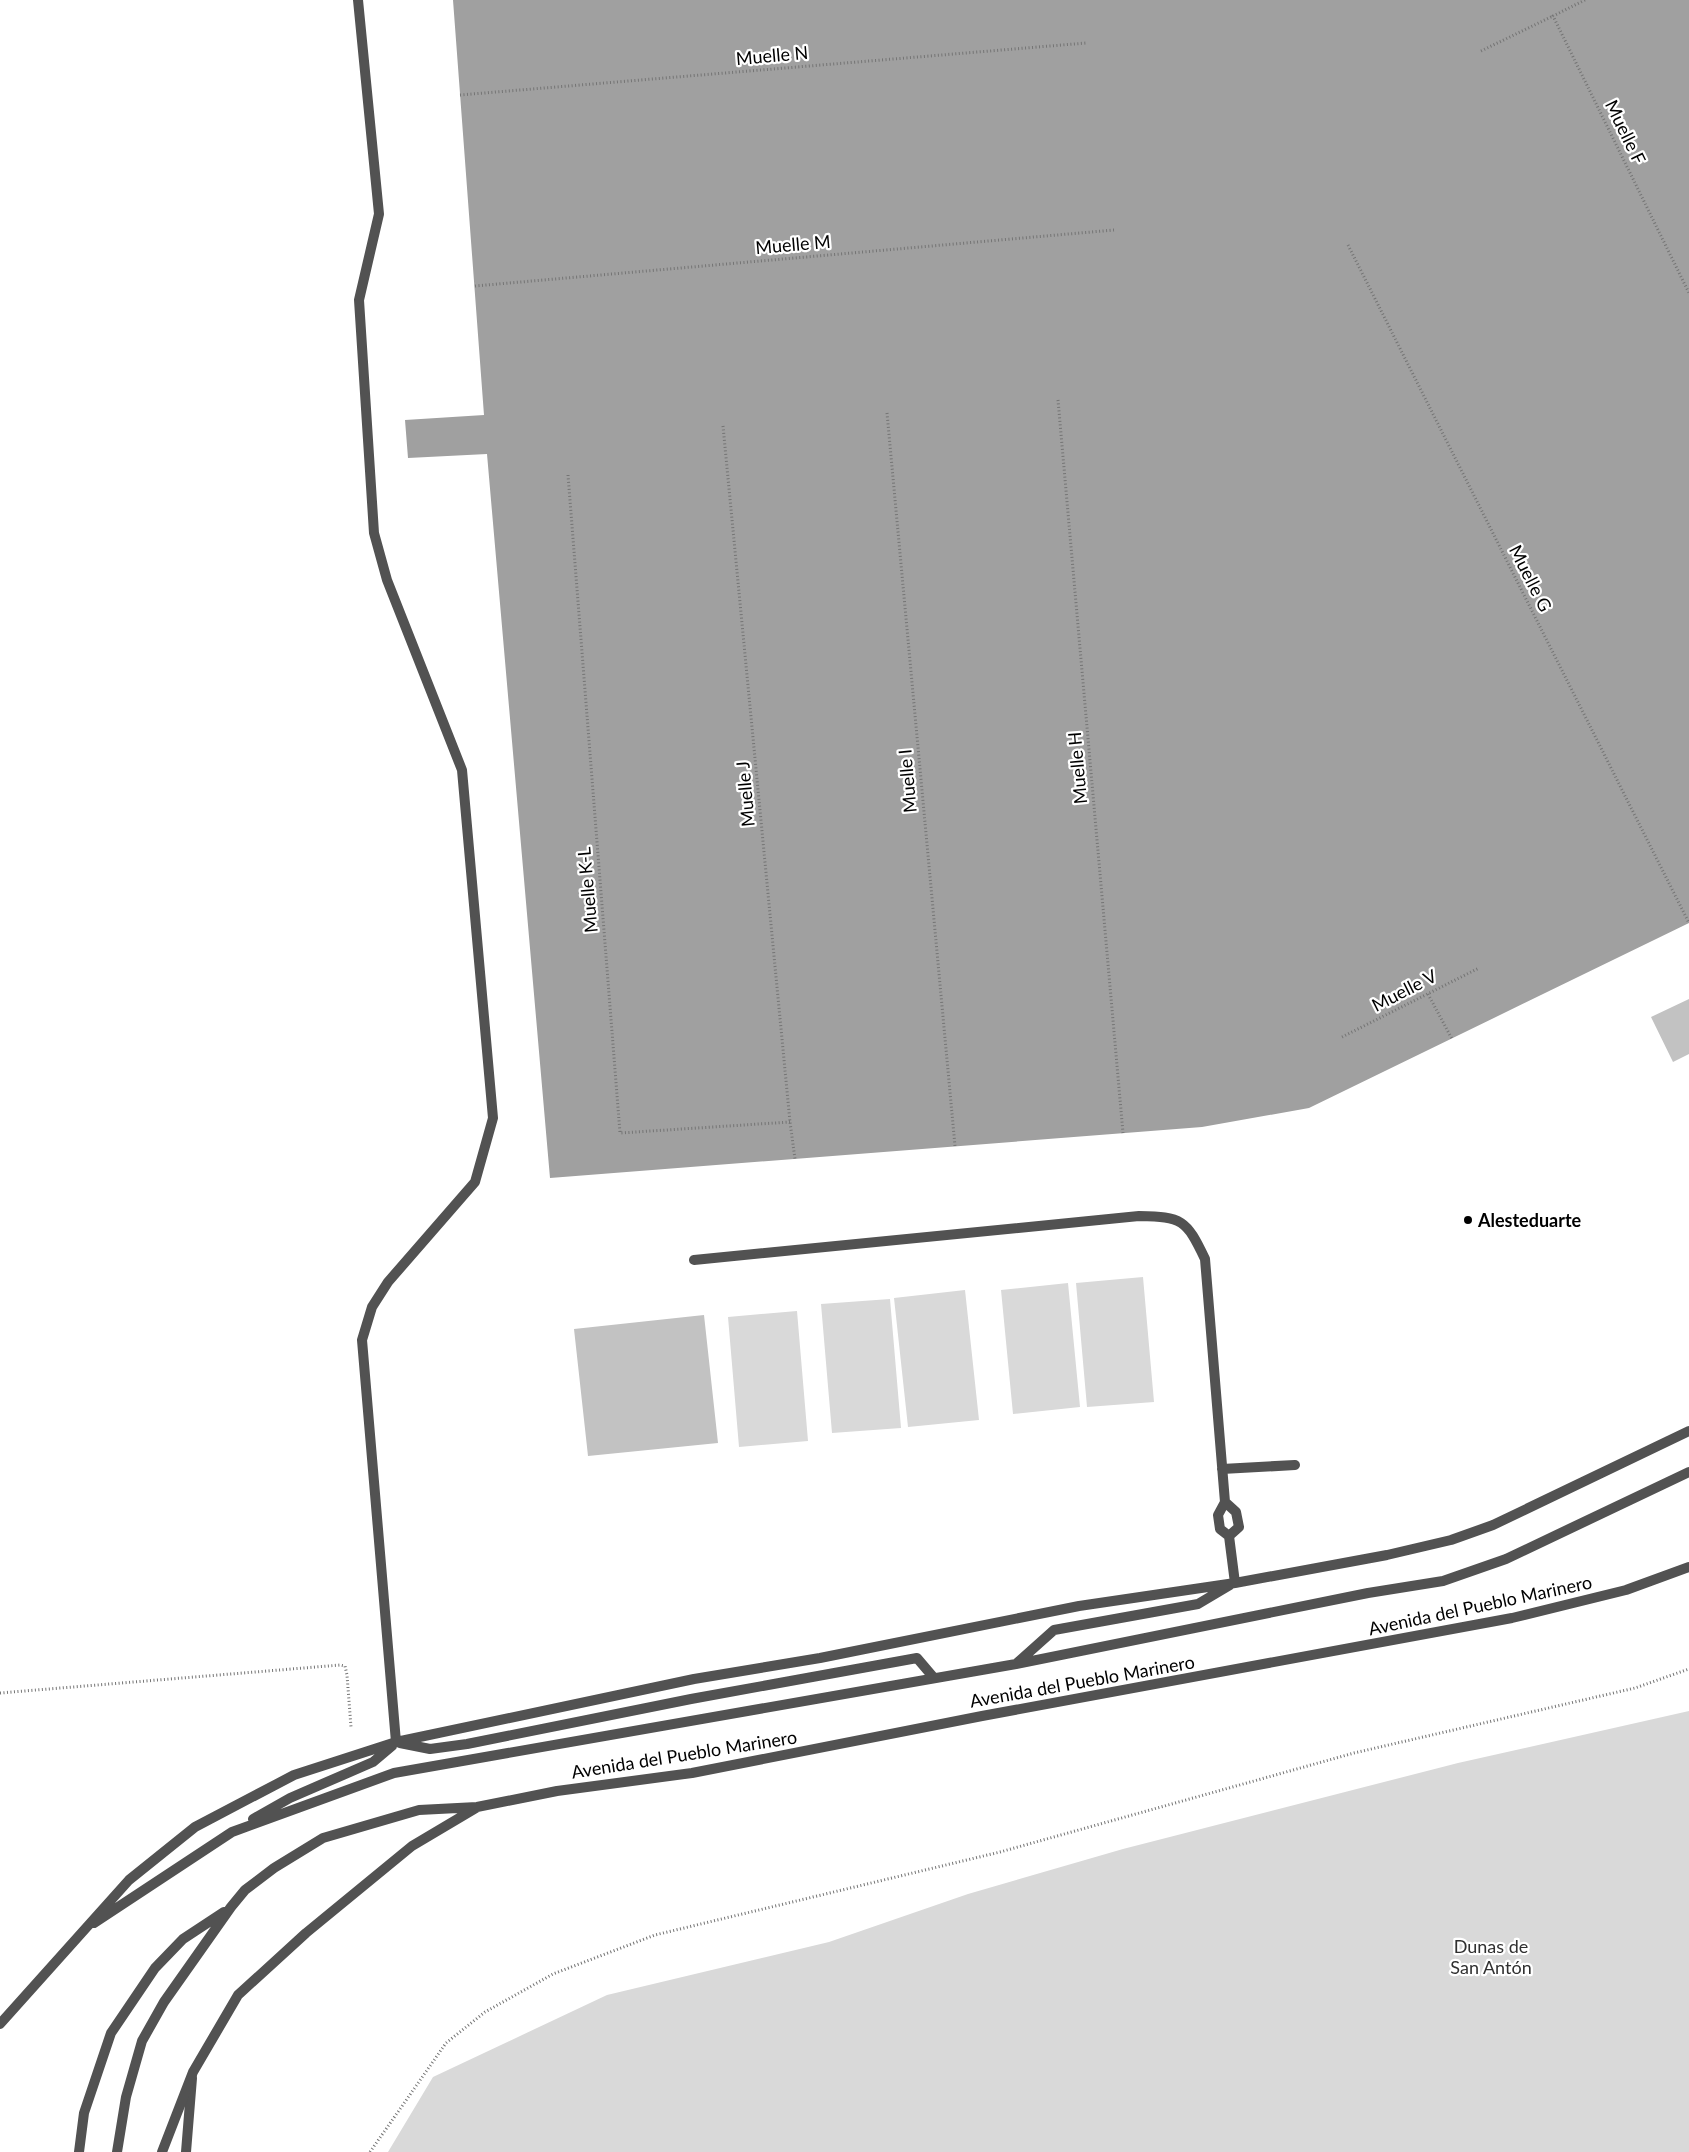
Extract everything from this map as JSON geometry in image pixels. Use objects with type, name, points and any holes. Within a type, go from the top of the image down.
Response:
[{"type":"street","points":[[358,0],[379,214],[359,300],[374,534],[387,580],[462,770],[493,1118],[476,1182],[388,1282],[372,1307],[362,1340],[396,1742]]},
{"type":"street","points":[[694,1260],[1139,1216],[1178,1220],[1191,1232],[1206,1259],[1225,1502],[1218,1515],[1220,1529],[1229,1536],[1235,1583]]},
{"type":"street","points":[[0,2024],[129,1880],[195,1827],[294,1775],[396,1742],[694,1679],[820,1658],[1079,1606],[1235,1583],[1387,1555],[1451,1540],[1493,1525],[1689,1431]]},
{"type":"street","points":[[1222,1470],[1295,1465]]},
{"type":"street","points":[[232,1832],[394,1773],[1016,1664],[1368,1593],[1443,1581],[1506,1559],[1689,1472]]},
{"type":"street","points":[[1225,1502],[1236,1512],[1239,1527],[1229,1536]]},
{"type":"street","name":"Avenida del Pueblo Marinero","points":[[117,2152],[126,2097],[142,2042],[164,2002],[245,1890],[274,1868],[323,1838],[419,1810],[477,1807],[557,1791],[692,1773],[982,1716],[1512,1618],[1626,1590],[1689,1567]]},
{"type":"street","points":[[1016,1664],[1054,1630],[1198,1604],[1235,1583]]},
{"type":"street","points":[[396,1742],[430,1750],[690,1699],[917,1658],[934,1678]]},
{"type":"street","points":[[81,1932],[232,1832],[290,1798],[373,1762],[396,1742]]},
{"type":"street","points":[[467,1744],[492,1755]]},
{"type":"street","name":"Avenida del Pueblo Marinero","points":[[162,2152],[193,2072],[238,1995],[306,1933],[412,1846],[477,1807]]},
{"type":"street","name":"Avenida del Pueblo Marinero","points":[[79,2152],[84,2112],[111,2033],[155,1968],[183,1939],[231,1907]]},
{"type":"street","points":[[186,2152],[193,2072]]},
{"type":"path","points":[[1481,51],[1585,0]]},
{"type":"path","name":"Muelle F","points":[[1553,16],[1689,293]]},
{"type":"path","name":"Muelle N","points":[[460,95],[1086,43]]},
{"type":"path","name":"Muelle M","points":[[475,286],[1114,230]]},
{"type":"path","name":"Muelle G","points":[[1348,245],[1689,923]]},
{"type":"path","name":"Muelle H","points":[[1058,400],[1123,1133]]},
{"type":"path","name":"Muelle I","points":[[887,413],[955,1146]]},
{"type":"path","name":"Muelle J","points":[[723,426],[795,1159]]},
{"type":"path","name":"Muelle K-L","points":[[568,475],[620,1133],[790,1122]]},
{"type":"path","name":"Muelle V","points":[[1342,1037],[1479,968]]},
{"type":"path","points":[[1428,994],[1452,1038]]},
{"type":"path","points":[[0,1693],[326,1666]]},
{"type":"path","points":[[370,2152],[446,2043],[485,2012],[553,1974],[655,1935],[1000,1852],[1354,1753],[1635,1688],[1689,1669]]},
{"type":"green space","points":[[1143,1277],[1154,1402],[1087,1407],[1076,1283]]},
{"type":"green space","points":[[1068,1283],[1080,1407],[1013,1414],[1001,1290]]},
{"type":"green space","points":[[965,1290],[979,1420],[908,1427],[894,1298]]},
{"type":"green space","points":[[890,1299],[901,1428],[832,1433],[821,1304]]},
{"type":"green space","points":[[797,1311],[808,1441],[739,1447],[728,1317]]},
{"type":"green space","name":"Dunas de San Antón","points":[[1689,1711],[1689,2152],[388,2152],[433,2077],[607,1995],[829,1942],[968,1894],[1123,1849],[1458,1763]]},
{"type":"shaded area","points":[[453,0],[1689,0],[1689,923],[1309,1108],[1202,1127],[550,1178],[487,454],[408,458],[405,420],[484,415]]},
{"type":"building","points":[[1689,999],[1689,1054],[1673,1062],[1651,1017]]},
{"type":"building","points":[[704,1315],[718,1443],[588,1456],[574,1329]]},
{"type":"place","name":"Alesteduarte","points":[[1468,1220]]}]
